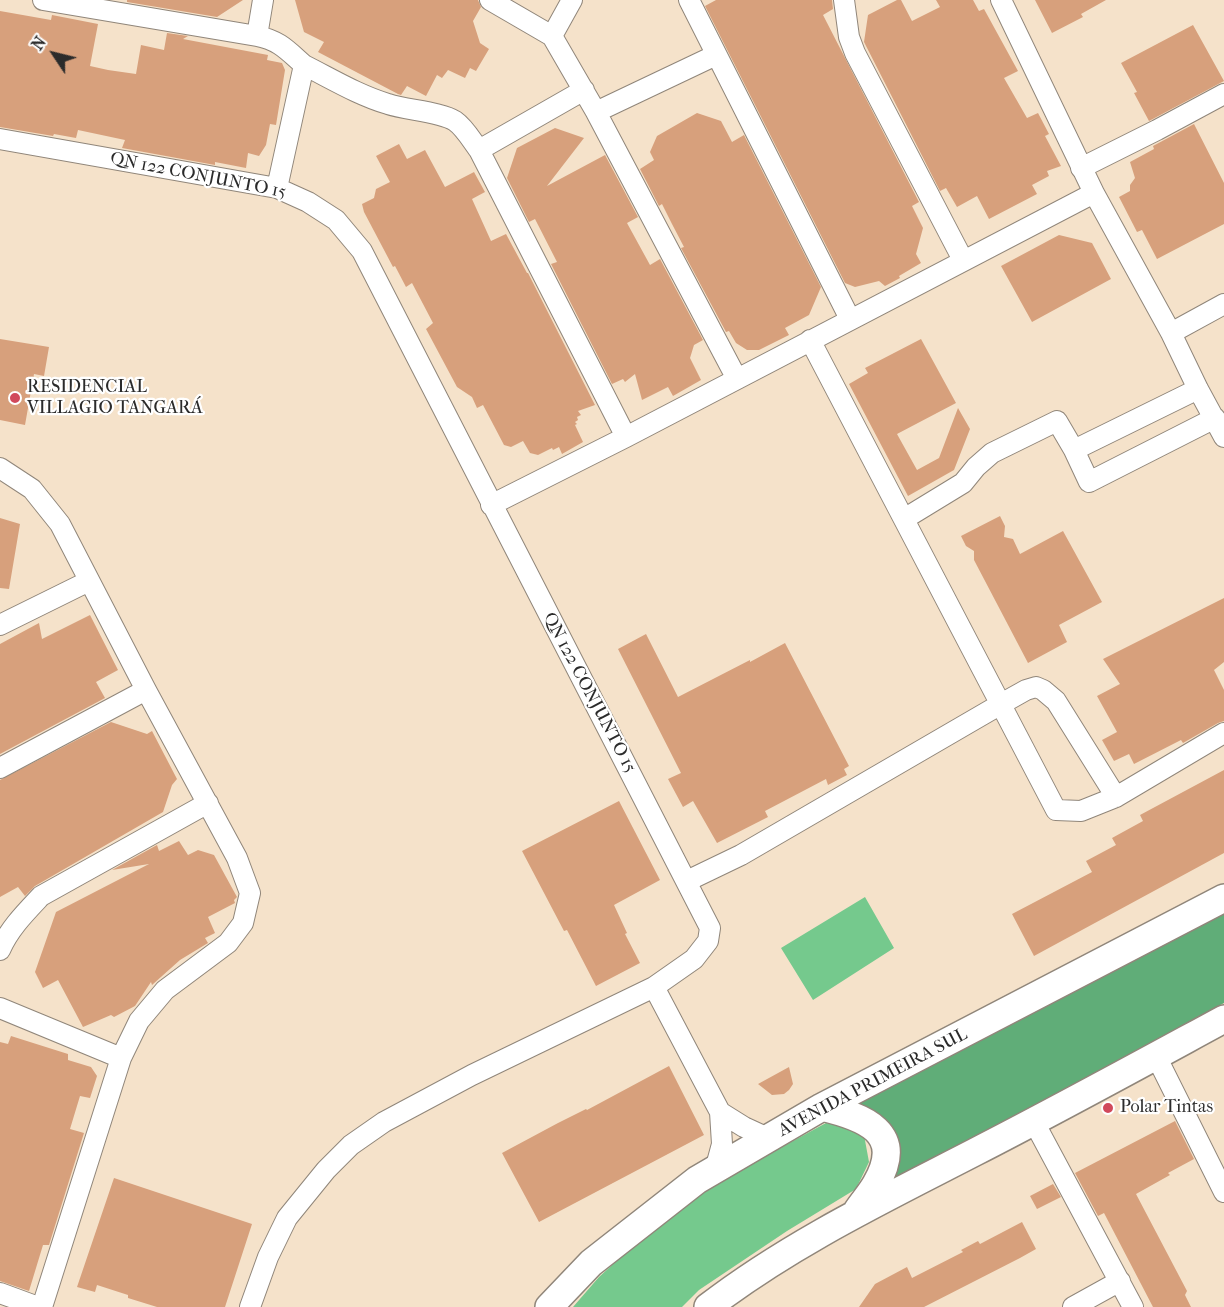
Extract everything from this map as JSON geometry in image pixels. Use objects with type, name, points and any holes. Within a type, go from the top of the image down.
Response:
[{"type":"main road","name":"AVENIDA PRIMEIRA SUL","points":[[549,1307],[591,1263],[697,1180],[822,1107],[1224,898]]},
{"type":"main road","points":[[708,1307],[771,1262],[855,1214],[1034,1122],[1224,1019]]},
{"type":"main road","points":[[822,1107],[856,1116],[870,1124],[885,1143],[885,1165],[876,1184],[855,1214]]},
{"type":"street","points":[[43,0],[271,39],[283,46],[304,65],[369,98],[407,110],[445,116],[455,122],[479,150],[626,437]]},
{"type":"street","points":[[257,36],[263,0]]},
{"type":"street","points":[[490,0],[552,36],[596,112],[737,379]]},
{"type":"street","points":[[552,36],[572,0]]},
{"type":"street","points":[[689,0],[850,319]]},
{"type":"street","points":[[844,0],[849,37],[855,53],[963,260]]},
{"type":"street","points":[[1001,0],[1081,168],[1171,333],[1198,390],[1224,437]]},
{"type":"street","points":[[596,112],[716,55]]},
{"type":"street","points":[[277,188],[304,65]]},
{"type":"street","points":[[479,150],[584,90]]},
{"type":"street","points":[[1081,168],[1224,94]]},
{"type":"street","name":"QN 122 CONJUNTO 15","points":[[0,139],[277,188],[308,202],[336,220],[362,251],[710,928],[708,941],[694,959],[654,987],[472,1075],[384,1122],[351,1145],[326,1170],[287,1218],[268,1257],[250,1307]]},
{"type":"street","points":[[491,505],[1094,193]]},
{"type":"street","points":[[1171,333],[1224,304]]},
{"type":"street","points":[[810,340],[1056,810],[1081,811],[1116,797],[1224,733]]},
{"type":"street","points":[[1074,450],[1198,390]]},
{"type":"street","points":[[904,519],[963,483],[976,466],[992,453],[1057,421],[1089,482],[1215,418]]},
{"type":"street","points":[[0,468],[32,489],[60,524],[237,858],[250,893],[243,923],[228,943],[165,990],[139,1021],[121,1058],[40,1307],[0,1293]]},
{"type":"street","points":[[0,625],[89,581]]},
{"type":"street","points":[[687,881],[741,855],[1000,704],[1036,687],[1056,701],[1116,797]]},
{"type":"street","points":[[0,768],[146,690]]},
{"type":"street","points":[[0,950],[21,916],[41,896],[208,803]]},
{"type":"street","points":[[654,987],[720,1112],[722,1144],[715,1170]]},
{"type":"street","points":[[0,1008],[121,1058]]},
{"type":"street","points":[[1156,1056],[1217,1160],[1224,1192]]},
{"type":"street","points":[[720,1112],[744,1127],[770,1138]]},
{"type":"street","points":[[1034,1122],[1133,1307]]},
{"type":"street","points":[[1073,1307],[1120,1281]]},
{"type":"green space","points":[[865,897],[894,948],[813,1000],[781,948]]},
{"type":"green space","points":[[1224,914],[1224,1003],[891,1185],[854,1103]]},
{"type":"green space","points":[[826,1123],[849,1126],[864,1135],[869,1162],[856,1189],[787,1231],[699,1290],[682,1307],[573,1307],[599,1277],[666,1216],[747,1166]]},
{"type":"building","points":[[127,0],[243,0],[217,17],[127,2]]},
{"type":"building","points":[[295,0],[478,0],[481,7],[473,21],[480,43],[489,49],[476,71],[470,68],[465,78],[448,70],[442,78],[437,75],[426,96],[407,86],[401,95],[318,52],[324,42],[304,32]]},
{"type":"building","points":[[716,0],[832,0],[833,9],[823,15],[919,202],[912,206],[923,228],[916,254],[921,263],[885,286],[879,281],[855,287],[845,283],[705,6]]},
{"type":"building","points":[[901,0],[912,21],[940,7],[936,0],[973,0],[979,11],[984,9],[1018,71],[1004,78],[1027,118],[1038,113],[1049,134],[1045,136],[1061,166],[1047,171],[1049,176],[1032,185],[1037,194],[989,219],[977,196],[957,207],[946,188],[940,191],[864,42],[868,15]]},
{"type":"building","points":[[1035,0],[1106,0],[1081,14],[1083,17],[1052,33]]},
{"type":"building","points":[[0,11],[51,20],[52,15],[98,24],[90,66],[108,70],[136,74],[141,45],[164,50],[167,33],[188,36],[183,39],[268,55],[267,60],[282,63],[285,70],[276,125],[270,124],[266,145],[259,156],[248,153],[246,168],[215,162],[215,165],[122,148],[125,140],[78,130],[76,138],[0,127]]},
{"type":"building","points":[[1193,25],[1224,81],[1149,121],[1134,93],[1137,92],[1121,63]]},
{"type":"building","points":[[697,113],[721,121],[732,142],[744,135],[821,287],[809,315],[785,328],[789,335],[759,350],[747,350],[736,343],[729,331],[726,332],[681,248],[684,247],[662,204],[659,206],[640,169],[654,160],[650,152],[657,136]]},
{"type":"building","points":[[1194,124],[1224,183],[1224,224],[1157,259],[1142,230],[1137,232],[1119,197],[1130,191],[1130,185],[1135,178],[1130,162],[1154,149],[1153,146]]},
{"type":"building","points":[[555,128],[584,138],[547,186],[605,155],[638,217],[627,223],[650,265],[660,259],[703,340],[694,345],[690,358],[701,380],[673,396],[668,387],[642,400],[635,374],[625,382],[623,379],[612,384],[551,264],[557,262],[535,219],[529,222],[507,178],[517,148]]},
{"type":"building","points":[[399,144],[407,159],[425,150],[445,187],[474,172],[485,192],[472,199],[491,241],[506,234],[528,273],[595,405],[578,411],[581,415],[577,417],[575,425],[583,442],[562,454],[559,447],[538,455],[530,453],[523,441],[511,447],[504,445],[483,405],[477,408],[472,397],[457,387],[426,329],[433,323],[412,283],[406,287],[364,212],[362,204],[374,198],[376,189],[390,182],[376,156]]},
{"type":"building","points":[[1059,235],[1092,243],[1111,279],[1032,322],[1001,266]]},
{"type":"building","name":"RESIDENCIAL VILLAGIO TANGARÁ","points":[[0,339],[49,347],[44,376],[34,374],[25,425],[0,420]]},
{"type":"building","points":[[921,339],[956,403],[897,434],[917,470],[939,458],[958,408],[970,429],[954,470],[908,496],[849,384],[868,373],[865,368]]},
{"type":"building","points":[[1000,516],[1005,526],[1004,537],[1013,539],[1020,554],[1063,531],[1102,602],[1059,625],[1067,642],[1028,663],[974,560],[974,551],[966,546],[961,536]]},
{"type":"building","points":[[0,518],[20,524],[9,589],[0,588]]},
{"type":"building","points":[[1224,598],[1224,662],[1214,670],[1224,690],[1224,721],[1183,743],[1181,740],[1134,764],[1129,754],[1114,761],[1102,740],[1117,732],[1097,696],[1120,684],[1103,659]]},
{"type":"building","points":[[90,615],[118,670],[96,682],[105,698],[0,754],[0,644],[39,623],[42,639]]},
{"type":"building","points":[[646,634],[678,697],[785,643],[849,766],[844,769],[847,775],[828,785],[826,779],[765,811],[768,817],[717,843],[693,801],[683,807],[668,779],[681,773],[618,649]]},
{"type":"building","points":[[111,722],[147,734],[152,731],[177,779],[172,785],[163,812],[35,886],[25,896],[18,887],[0,897],[0,780]]},
{"type":"building","points":[[1224,770],[1224,853],[1034,956],[1012,914],[1092,872],[1086,861],[1116,845],[1112,838],[1143,821],[1140,815]]},
{"type":"building","points":[[619,801],[660,880],[614,905],[627,933],[625,934],[640,963],[596,986],[522,851]]},
{"type":"building","points":[[179,841],[188,855],[198,850],[214,855],[237,897],[234,900],[235,903],[208,917],[215,933],[205,938],[208,943],[180,960],[152,985],[151,982],[135,1006],[114,1017],[111,1015],[83,1027],[58,980],[43,988],[35,972],[56,912],[149,864],[112,870],[157,845],[159,851]]},
{"type":"building","points":[[11,1036],[68,1054],[68,1060],[91,1067],[97,1076],[90,1098],[80,1096],[70,1129],[84,1133],[49,1245],[43,1245],[29,1291],[0,1281],[0,1042],[8,1044]]},
{"type":"building","points":[[669,1066],[704,1135],[539,1222],[502,1153]]},
{"type":"building","points":[[789,1067],[793,1084],[784,1094],[772,1095],[758,1084]]},
{"type":"building","points":[[1175,1121],[1194,1159],[1136,1194],[1187,1291],[1185,1295],[1191,1307],[1153,1307],[1104,1213],[1098,1216],[1075,1173]]},
{"type":"building","points":[[114,1178],[252,1224],[225,1307],[157,1307],[97,1285],[95,1292],[77,1287]]},
{"type":"building","points":[[1053,1184],[1061,1197],[1037,1209],[1030,1196]]},
{"type":"building","points":[[1022,1222],[1036,1249],[1020,1258],[924,1307],[859,1307],[875,1284],[907,1267],[912,1278],[963,1252],[961,1250],[978,1241],[980,1244]]},
{"type":"place","name":"RESIDENCIAL VILLAGIO TANGARÁ","points":[[15,398]]},
{"type":"place","name":"Polar Tintas","points":[[1108,1108]]}]
